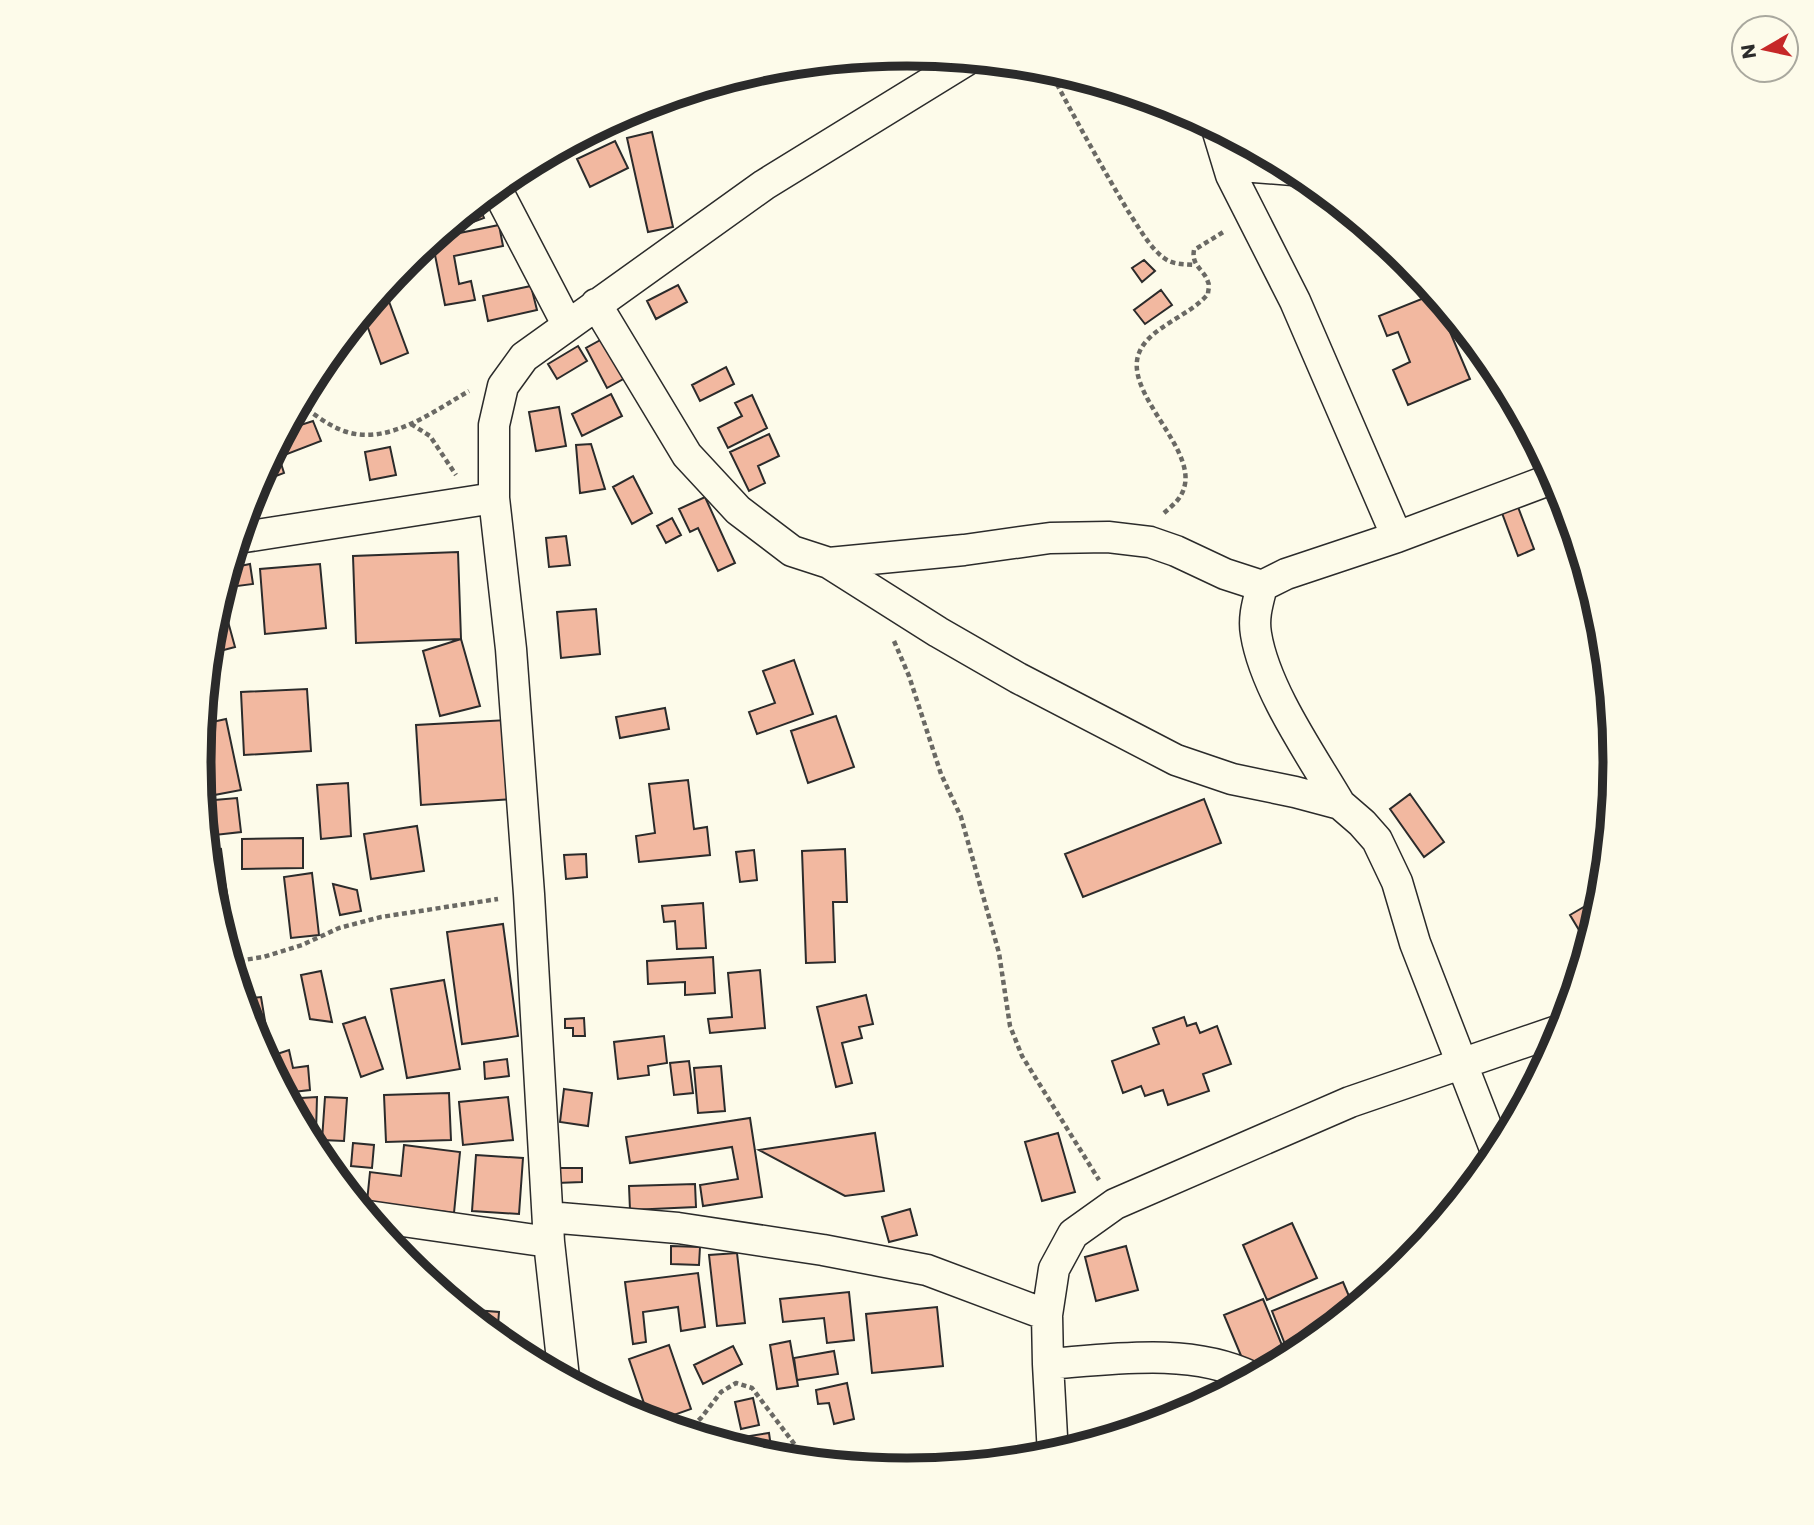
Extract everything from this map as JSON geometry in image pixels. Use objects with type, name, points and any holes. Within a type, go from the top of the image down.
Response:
[{"type":"street","points":[[563,1367],[549,1229],[512,649],[481,500],[503,386],[524,356],[764,185],[954,68]]},
{"type":"street","points":[[1220,141],[1227,164],[1296,301],[1397,537]]},
{"type":"street","points":[[1227,164],[1267,168]]},
{"type":"street","points":[[501,197],[567,324]]},
{"type":"street","points":[[596,304],[687,455],[738,510],[792,551],[829,563],[938,632],[1018,678],[1176,760],[1232,779],[1340,804]]},
{"type":"street","points":[[829,563],[964,550],[1050,538],[1108,537],[1150,542],[1225,574],[1262,586],[1286,574],[1397,537],[1543,482]]},
{"type":"street","points":[[249,536],[481,500]]},
{"type":"street","points":[[1262,586],[1256,608],[1256,634],[1271,681],[1340,804],[1377,840],[1382,850],[1397,883],[1415,943],[1492,1140]]},
{"type":"street","points":[[1052,1443],[1047,1315],[1054,1269],[1073,1234],[1115,1204],[1350,1102],[1548,1034]]},
{"type":"street","points":[[381,1217],[549,1229],[678,1228],[823,1250],[927,1270],[1047,1315]]},
{"type":"street","points":[[1048,1364],[1126,1358],[1180,1360],[1230,1366],[1242,1372]]},
{"type":"path","points":[[1056,83],[1100,166],[1145,236],[1167,260],[1176,264],[1196,265]]},
{"type":"path","points":[[1135,540],[1180,498],[1185,486],[1185,470],[1171,437],[1142,389],[1137,373],[1137,356],[1144,343],[1199,304],[1208,294],[1208,281],[1196,265],[1194,250],[1251,213]]},
{"type":"path","points":[[307,409],[348,433],[378,434],[411,424],[470,390],[485,386],[503,386]]},
{"type":"path","points":[[411,424],[430,436],[452,468],[481,500]]},
{"type":"path","points":[[893,638],[968,840],[999,953],[1010,1026],[1022,1056],[1115,1204]]},
{"type":"path","points":[[240,961],[263,957],[302,945],[339,928],[381,917],[529,894]]},
{"type":"path","points":[[693,1425],[721,1392],[736,1383],[752,1388],[798,1450]]},
{"type":"building","points":[[652,132],[673,227],[648,232],[627,138]]},
{"type":"building","points":[[615,141],[628,168],[590,187],[577,159]]},
{"type":"building","points":[[481,211],[484,218],[465,225]]},
{"type":"building","points":[[499,225],[503,246],[454,256],[459,284],[471,281],[475,300],[445,305],[434,252],[454,234]]},
{"type":"building","points":[[1144,260],[1155,271],[1142,282],[1132,268]]},
{"type":"building","points":[[678,285],[687,302],[656,319],[647,301]]},
{"type":"building","points":[[531,286],[537,310],[488,321],[483,296]]},
{"type":"building","points":[[1161,290],[1172,305],[1145,324],[1134,310]]},
{"type":"building","points":[[1424,298],[1447,324],[1470,379],[1408,405],[1393,370],[1410,362],[1398,332],[1387,336],[1379,316]]},
{"type":"building","points":[[388,299],[408,353],[381,364],[367,325]]},
{"type":"building","points":[[604,338],[625,378],[607,388],[586,348]]},
{"type":"building","points":[[578,346],[587,361],[557,379],[548,364]]},
{"type":"building","points":[[726,367],[734,384],[700,401],[692,385]]},
{"type":"building","points":[[611,394],[622,416],[582,436],[572,414]]},
{"type":"building","points":[[752,395],[767,428],[728,448],[718,428],[742,416],[735,403]]},
{"type":"building","points":[[559,407],[566,446],[536,451],[529,412]]},
{"type":"building","points":[[313,421],[321,441],[283,456],[283,455],[298,426]]},
{"type":"building","points":[[769,434],[779,456],[758,466],[765,483],[749,491],[730,452]]},
{"type":"building","points":[[591,444],[605,489],[580,493],[576,445]]},
{"type":"building","points":[[390,447],[396,475],[370,480],[365,452]]},
{"type":"building","points":[[280,461],[284,473],[273,477]]},
{"type":"building","points":[[633,476],[652,513],[632,524],[613,487]]},
{"type":"building","points":[[705,497],[735,563],[718,571],[698,528],[690,532],[679,509]]},
{"type":"building","points":[[1518,507],[1534,549],[1518,556],[1502,513]]},
{"type":"building","points":[[672,518],[681,535],[666,543],[657,526]]},
{"type":"building","points":[[566,536],[570,565],[549,567],[546,538]]},
{"type":"building","points":[[458,552],[461,639],[356,643],[353,556]]},
{"type":"building","points":[[250,564],[253,584],[234,586],[240,566]]},
{"type":"building","points":[[320,564],[326,628],[265,634],[260,569]]},
{"type":"building","points":[[596,609],[600,654],[561,658],[557,612]]},
{"type":"building","points":[[227,616],[235,647],[220,651]]},
{"type":"building","points":[[461,639],[480,706],[440,716],[423,651]]},
{"type":"building","points":[[794,660],[813,714],[757,734],[749,712],[775,703],[763,671]]},
{"type":"building","points":[[307,689],[311,751],[244,755],[241,692]]},
{"type":"building","points":[[665,708],[669,729],[620,738],[616,717]]},
{"type":"building","points":[[836,716],[854,767],[808,783],[791,731]]},
{"type":"building","points":[[226,719],[241,790],[212,795],[212,722]]},
{"type":"building","points":[[508,720],[513,799],[421,805],[416,725]]},
{"type":"building","points":[[688,780],[694,829],[707,827],[710,855],[639,862],[636,836],[655,833],[649,784]]},
{"type":"building","points":[[348,783],[351,836],[321,839],[317,785]]},
{"type":"building","points":[[1410,794],[1444,842],[1424,857],[1390,809]]},
{"type":"building","points":[[237,798],[241,832],[215,835],[212,800]]},
{"type":"building","points":[[1204,799],[1221,843],[1083,897],[1065,854]]},
{"type":"building","points":[[417,826],[424,871],[371,879],[364,834]]},
{"type":"building","points":[[303,838],[303,868],[242,869],[242,839]]},
{"type":"building","points":[[221,849],[232,930],[224,898],[217,850]]},
{"type":"building","points":[[845,849],[847,902],[833,902],[835,962],[806,963],[802,851]]},
{"type":"building","points":[[754,850],[757,880],[740,882],[736,852]]},
{"type":"building","points":[[586,854],[587,877],[566,879],[564,855]]},
{"type":"building","points":[[312,873],[319,935],[291,938],[284,877]]},
{"type":"building","points":[[333,884],[357,890],[361,911],[340,915]]},
{"type":"building","points":[[703,903],[706,948],[677,949],[675,921],[664,922],[662,906]]},
{"type":"building","points":[[1588,904],[1581,934],[1570,915]]},
{"type":"building","points":[[503,924],[518,1036],[462,1044],[447,932]]},
{"type":"building","points":[[713,957],[715,993],[685,995],[685,982],[648,984],[647,961]]},
{"type":"building","points":[[760,970],[765,1028],[710,1033],[708,1019],[732,1017],[728,973]]},
{"type":"building","points":[[321,971],[332,1022],[310,1019],[301,975]]},
{"type":"building","points":[[444,980],[460,1069],[407,1078],[391,989]]},
{"type":"building","points":[[866,995],[873,1024],[859,1027],[862,1038],[842,1043],[852,1083],[836,1087],[817,1007]]},
{"type":"building","points":[[261,997],[268,1037],[264,1029],[252,998]]},
{"type":"building","points":[[365,1017],[383,1069],[361,1077],[343,1024]]},
{"type":"building","points":[[1184,1017],[1187,1026],[1196,1023],[1200,1033],[1217,1026],[1231,1064],[1203,1074],[1209,1091],[1168,1105],[1163,1090],[1145,1096],[1141,1086],[1123,1093],[1112,1061],[1159,1044],[1153,1028]]},
{"type":"building","points":[[584,1018],[585,1036],[573,1036],[573,1028],[565,1028],[565,1019]]},
{"type":"building","points":[[664,1036],[667,1063],[648,1066],[649,1075],[618,1079],[614,1042]]},
{"type":"building","points":[[289,1050],[293,1068],[308,1066],[310,1090],[294,1092],[276,1054]]},
{"type":"building","points":[[507,1059],[509,1076],[485,1079],[484,1062]]},
{"type":"building","points":[[689,1061],[693,1093],[674,1095],[670,1063]]},
{"type":"building","points":[[721,1066],[725,1111],[698,1113],[694,1068]]},
{"type":"building","points":[[564,1089],[592,1093],[588,1126],[560,1122]]},
{"type":"building","points":[[449,1093],[451,1140],[386,1142],[384,1095]]},
{"type":"building","points":[[317,1097],[316,1130],[301,1104],[301,1098]]},
{"type":"building","points":[[325,1097],[347,1098],[344,1141],[322,1139]]},
{"type":"building","points":[[508,1097],[513,1140],[463,1145],[459,1102]]},
{"type":"building","points":[[750,1118],[762,1197],[703,1206],[700,1185],[738,1179],[732,1147],[630,1163],[626,1137]]},
{"type":"building","points":[[875,1133],[884,1191],[845,1196],[759,1150]]},
{"type":"building","points":[[1058,1133],[1075,1192],[1042,1201],[1025,1142]]},
{"type":"building","points":[[353,1143],[374,1145],[372,1168],[351,1166]]},
{"type":"building","points":[[404,1145],[460,1152],[454,1213],[367,1201],[370,1172],[401,1176]]},
{"type":"building","points":[[476,1155],[523,1158],[519,1214],[472,1211]]},
{"type":"building","points":[[557,1168],[582,1168],[582,1182],[557,1183]]},
{"type":"building","points":[[695,1184],[696,1207],[630,1210],[629,1186]]},
{"type":"building","points":[[910,1209],[917,1235],[889,1242],[882,1217]]},
{"type":"building","points":[[1292,1223],[1317,1278],[1267,1300],[1243,1245]]},
{"type":"building","points":[[671,1246],[700,1247],[699,1265],[671,1264]]},
{"type":"building","points":[[1126,1246],[1138,1290],[1096,1301],[1085,1257]]},
{"type":"building","points":[[737,1253],[745,1323],[717,1326],[709,1255]]},
{"type":"building","points":[[698,1273],[705,1327],[681,1331],[678,1307],[643,1312],[646,1342],[633,1344],[625,1282]]},
{"type":"building","points":[[1343,1282],[1350,1299],[1286,1346],[1272,1311]]},
{"type":"building","points":[[849,1292],[854,1340],[827,1343],[824,1318],[783,1322],[780,1299]]},
{"type":"building","points":[[1263,1299],[1283,1348],[1247,1370],[1224,1315]]},
{"type":"building","points":[[937,1307],[943,1366],[872,1373],[866,1314]]},
{"type":"building","points":[[477,1310],[499,1312],[498,1326]]},
{"type":"building","points":[[790,1341],[798,1386],[777,1389],[770,1345]]},
{"type":"building","points":[[669,1345],[691,1409],[669,1417],[646,1408],[629,1359]]},
{"type":"building","points":[[733,1346],[742,1364],[703,1384],[694,1365]]},
{"type":"building","points":[[834,1351],[838,1374],[797,1380],[794,1358]]},
{"type":"building","points":[[847,1383],[854,1419],[834,1424],[829,1403],[818,1404],[816,1390]]},
{"type":"building","points":[[753,1398],[759,1425],[741,1429],[735,1402]]},
{"type":"building","points":[[769,1433],[771,1445],[739,1438]]}]
